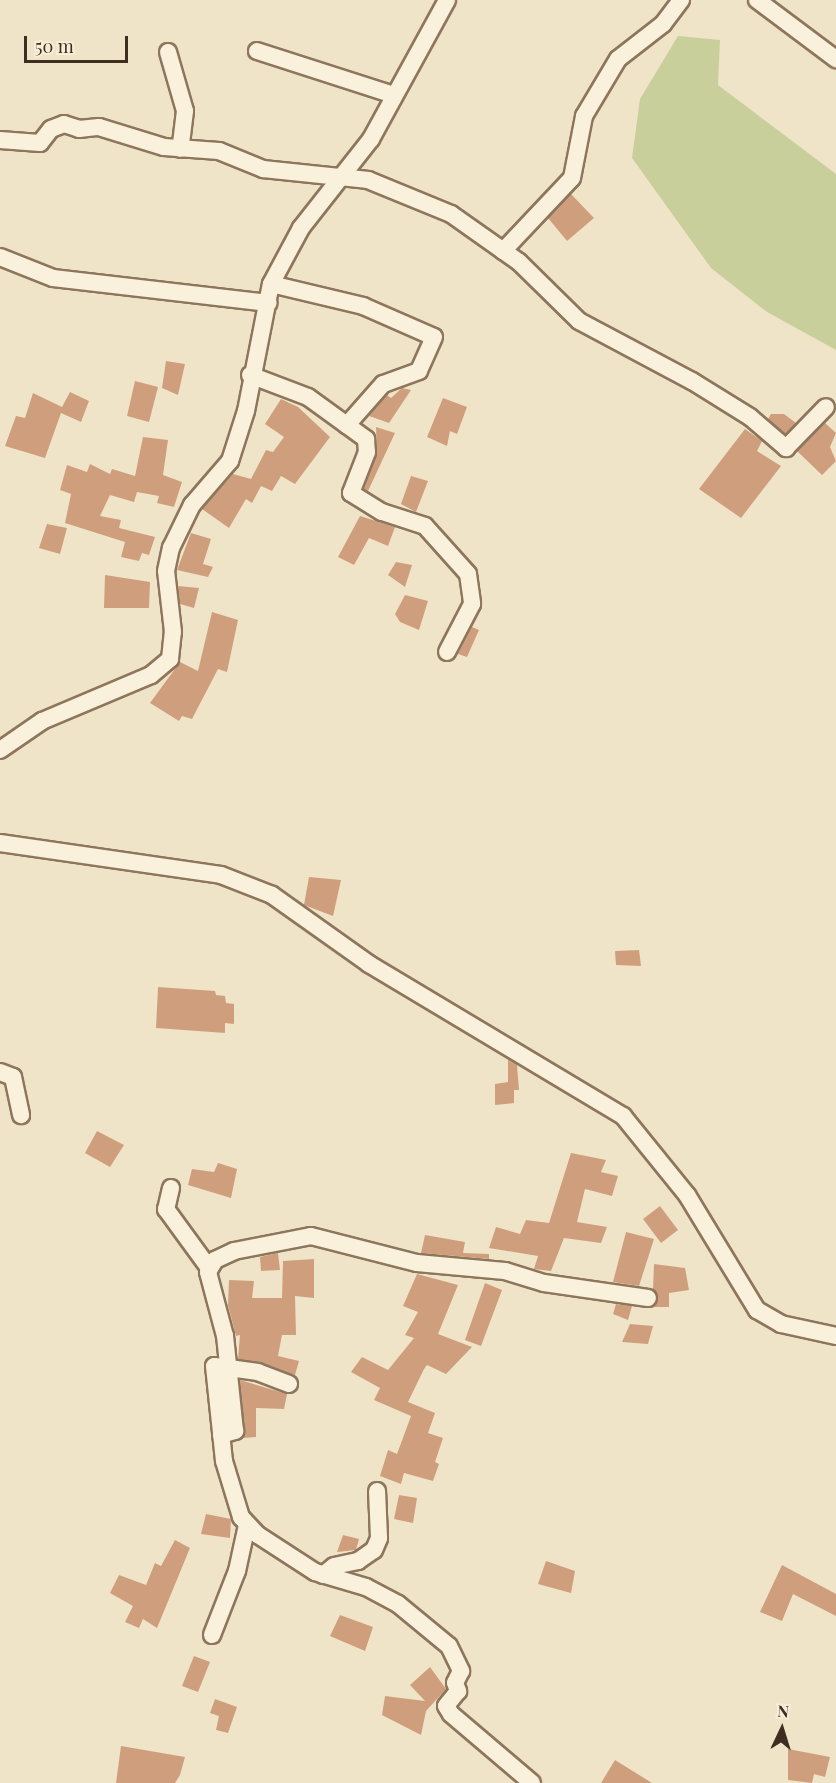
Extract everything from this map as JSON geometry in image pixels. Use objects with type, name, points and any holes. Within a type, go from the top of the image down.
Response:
[{"type":"street","points":[[0,750],[42,721],[151,675],[170,659],[173,632],[166,571],[171,548],[192,505],[230,461],[246,411],[250,375],[269,303],[271,284],[301,228],[371,139],[447,0]]},
{"type":"street","points":[[503,251],[572,178],[584,116],[618,59],[663,24],[681,0]]},
{"type":"street","points":[[757,0],[836,59]]},
{"type":"street","points":[[257,51],[394,95]]},
{"type":"street","points":[[168,52],[185,111],[180,149]]},
{"type":"street","points":[[0,140],[40,143],[51,129],[66,124],[80,129],[104,128],[180,149],[219,151],[273,171],[368,180],[451,214],[503,251],[579,321],[702,387],[750,417],[786,448],[826,407]]},
{"type":"street","points":[[0,257],[53,278],[269,303]]},
{"type":"street","points":[[271,284],[363,306],[434,337],[419,371],[383,384],[347,425]]},
{"type":"street","points":[[250,375],[299,392],[368,441],[351,493],[382,512],[425,526],[471,582],[472,604],[447,652]]},
{"type":"street","points":[[0,843],[247,882],[442,1009],[603,1101],[657,1153],[757,1310],[791,1328],[836,1336]]},
{"type":"street","points":[[0,1072],[13,1077],[21,1115]]},
{"type":"street","points":[[171,1188],[166,1209],[209,1268],[223,1366],[231,1493],[247,1525],[327,1572],[366,1587],[398,1604],[449,1646],[461,1671],[455,1683],[458,1691],[446,1706],[451,1714],[532,1783]]},
{"type":"street","points":[[209,1268],[234,1251],[312,1236],[417,1263],[505,1271],[544,1283],[648,1298]]},
{"type":"street","points":[[223,1366],[289,1384]]},
{"type":"street","points":[[327,1572],[358,1561],[374,1550],[379,1538],[377,1491]]},
{"type":"street","points":[[212,1635],[237,1571],[247,1525]]},
{"type":"green space","points":[[678,36],[720,40],[718,85],[836,174],[836,350],[767,312],[711,268],[632,158],[640,99]]},
{"type":"building","points":[[571,194],[594,218],[567,241],[548,218]]},
{"type":"building","points":[[166,361],[185,364],[178,395],[162,388]]},
{"type":"building","points":[[135,381],[158,387],[149,422],[127,416]]},
{"type":"building","points":[[402,388],[411,390],[389,423],[369,416],[387,395],[391,398]]},
{"type":"building","points":[[70,392],[89,401],[81,422],[61,413],[45,458],[5,446],[16,416],[25,418],[33,393],[62,407]]},
{"type":"building","points":[[443,398],[467,407],[457,434],[450,431],[447,446],[427,437]]},
{"type":"building","points":[[281,399],[298,407],[330,437],[295,484],[281,476],[272,491],[261,486],[252,503],[246,499],[229,528],[202,509],[233,474],[251,479],[266,450],[273,452],[284,437],[265,424]]},
{"type":"building","points":[[771,414],[784,414],[796,423],[785,434],[768,419]]},
{"type":"building","points":[[825,423],[836,433],[830,447],[836,461],[822,475],[797,451]]},
{"type":"building","points":[[376,427],[395,433],[368,491],[364,489],[377,452]]},
{"type":"building","points":[[745,429],[762,441],[757,451],[781,466],[741,518],[699,489]]},
{"type":"building","points":[[143,437],[168,440],[163,475],[182,482],[174,507],[157,503],[159,496],[137,492],[134,502],[110,495],[100,516],[121,520],[119,528],[155,537],[149,555],[142,553],[139,561],[121,557],[125,542],[65,523],[71,494],[60,490],[67,465],[87,472],[90,464],[110,474],[112,469],[135,476]]},
{"type":"building","points":[[411,476],[428,481],[416,512],[401,504]]},
{"type":"building","points":[[360,516],[395,527],[388,546],[369,538],[354,565],[338,557]]},
{"type":"building","points":[[47,524],[67,528],[60,554],[39,548]]},
{"type":"building","points":[[191,533],[211,539],[203,564],[213,567],[208,577],[177,570]]},
{"type":"building","points":[[396,562],[412,565],[405,587],[388,575]]},
{"type":"building","points":[[105,575],[150,582],[149,608],[104,608]]},
{"type":"building","points":[[178,586],[199,588],[194,608],[180,604]]},
{"type":"building","points":[[405,595],[428,601],[419,630],[400,622],[395,614]]},
{"type":"building","points":[[212,612],[238,620],[227,672],[218,669],[192,719],[182,716],[179,721],[150,703],[180,662],[198,671]]},
{"type":"building","points":[[472,627],[479,630],[467,657],[458,654]]},
{"type":"building","points":[[309,877],[341,880],[333,916],[304,905]]},
{"type":"building","points":[[639,950],[641,966],[616,965],[615,951]]},
{"type":"building","points":[[158,987],[215,991],[216,995],[225,996],[226,1003],[234,1004],[234,1024],[225,1023],[225,1033],[156,1028]]},
{"type":"building","points":[[508,1060],[517,1065],[519,1090],[514,1090],[514,1103],[495,1105],[495,1084],[508,1082]]},
{"type":"building","points":[[97,1131],[124,1145],[110,1167],[85,1153]]},
{"type":"building","points":[[571,1153],[606,1160],[601,1172],[618,1176],[612,1196],[585,1189],[577,1222],[607,1227],[601,1243],[564,1238],[551,1271],[534,1269],[538,1256],[489,1248],[496,1227],[520,1234],[526,1220],[549,1223]]},
{"type":"building","points":[[218,1163],[237,1169],[231,1198],[188,1185],[192,1169],[214,1172]]},
{"type":"building","points":[[660,1206],[678,1230],[661,1243],[643,1219]]},
{"type":"building","points":[[626,1232],[654,1239],[639,1286],[613,1282]]},
{"type":"building","points":[[425,1235],[465,1242],[463,1253],[489,1254],[489,1259],[421,1253]]},
{"type":"building","points":[[278,1253],[280,1270],[261,1271],[260,1257]]},
{"type":"building","points":[[314,1259],[314,1298],[295,1296],[296,1335],[282,1335],[278,1356],[299,1361],[295,1375],[238,1359],[240,1335],[236,1336],[228,1305],[229,1280],[254,1281],[252,1298],[282,1298],[283,1261]]},
{"type":"building","points":[[654,1264],[685,1268],[689,1290],[669,1293],[669,1307],[654,1307],[658,1299],[653,1289]]},
{"type":"building","points":[[417,1274],[458,1285],[438,1334],[472,1347],[446,1374],[427,1365],[424,1369],[408,1402],[435,1413],[428,1433],[443,1438],[435,1462],[439,1464],[433,1481],[404,1473],[401,1484],[380,1476],[388,1450],[397,1454],[411,1416],[374,1400],[380,1388],[351,1372],[362,1357],[388,1370],[414,1338],[405,1335],[418,1312],[403,1306]]},
{"type":"building","points":[[485,1283],[502,1290],[481,1346],[465,1340]]},
{"type":"building","points":[[616,1304],[632,1306],[628,1320],[613,1314]]},
{"type":"building","points":[[630,1324],[653,1326],[648,1344],[622,1342]]},
{"type":"building","points":[[240,1380],[287,1394],[284,1409],[256,1408],[256,1437],[243,1438]]},
{"type":"building","points":[[399,1495],[417,1498],[413,1523],[394,1519]]},
{"type":"building","points":[[206,1514],[231,1519],[230,1538],[201,1534]]},
{"type":"building","points":[[343,1535],[359,1539],[356,1550],[337,1552]]},
{"type":"building","points":[[175,1540],[190,1548],[157,1628],[143,1619],[139,1628],[125,1622],[133,1606],[110,1593],[119,1575],[146,1585],[155,1563],[161,1566]]},
{"type":"building","points":[[546,1561],[575,1571],[571,1593],[538,1584]]},
{"type":"building","points":[[782,1565],[836,1594],[836,1616],[793,1594],[782,1621],[760,1612]]},
{"type":"building","points":[[340,1615],[373,1627],[365,1651],[330,1636]]},
{"type":"building","points":[[194,1656],[210,1662],[198,1692],[182,1686]]},
{"type":"building","points":[[430,1667],[446,1689],[426,1711],[421,1735],[382,1715],[385,1696],[425,1701],[410,1685]]},
{"type":"building","points":[[215,1699],[237,1707],[228,1733],[216,1730],[219,1716],[210,1713]]},
{"type":"building","points":[[121,1746],[185,1757],[180,1775],[175,1783],[116,1783]]},
{"type":"building","points":[[788,1749],[830,1757],[825,1777],[814,1774],[812,1783],[788,1780]]},
{"type":"building","points":[[615,1760],[652,1783],[601,1783]]}]
